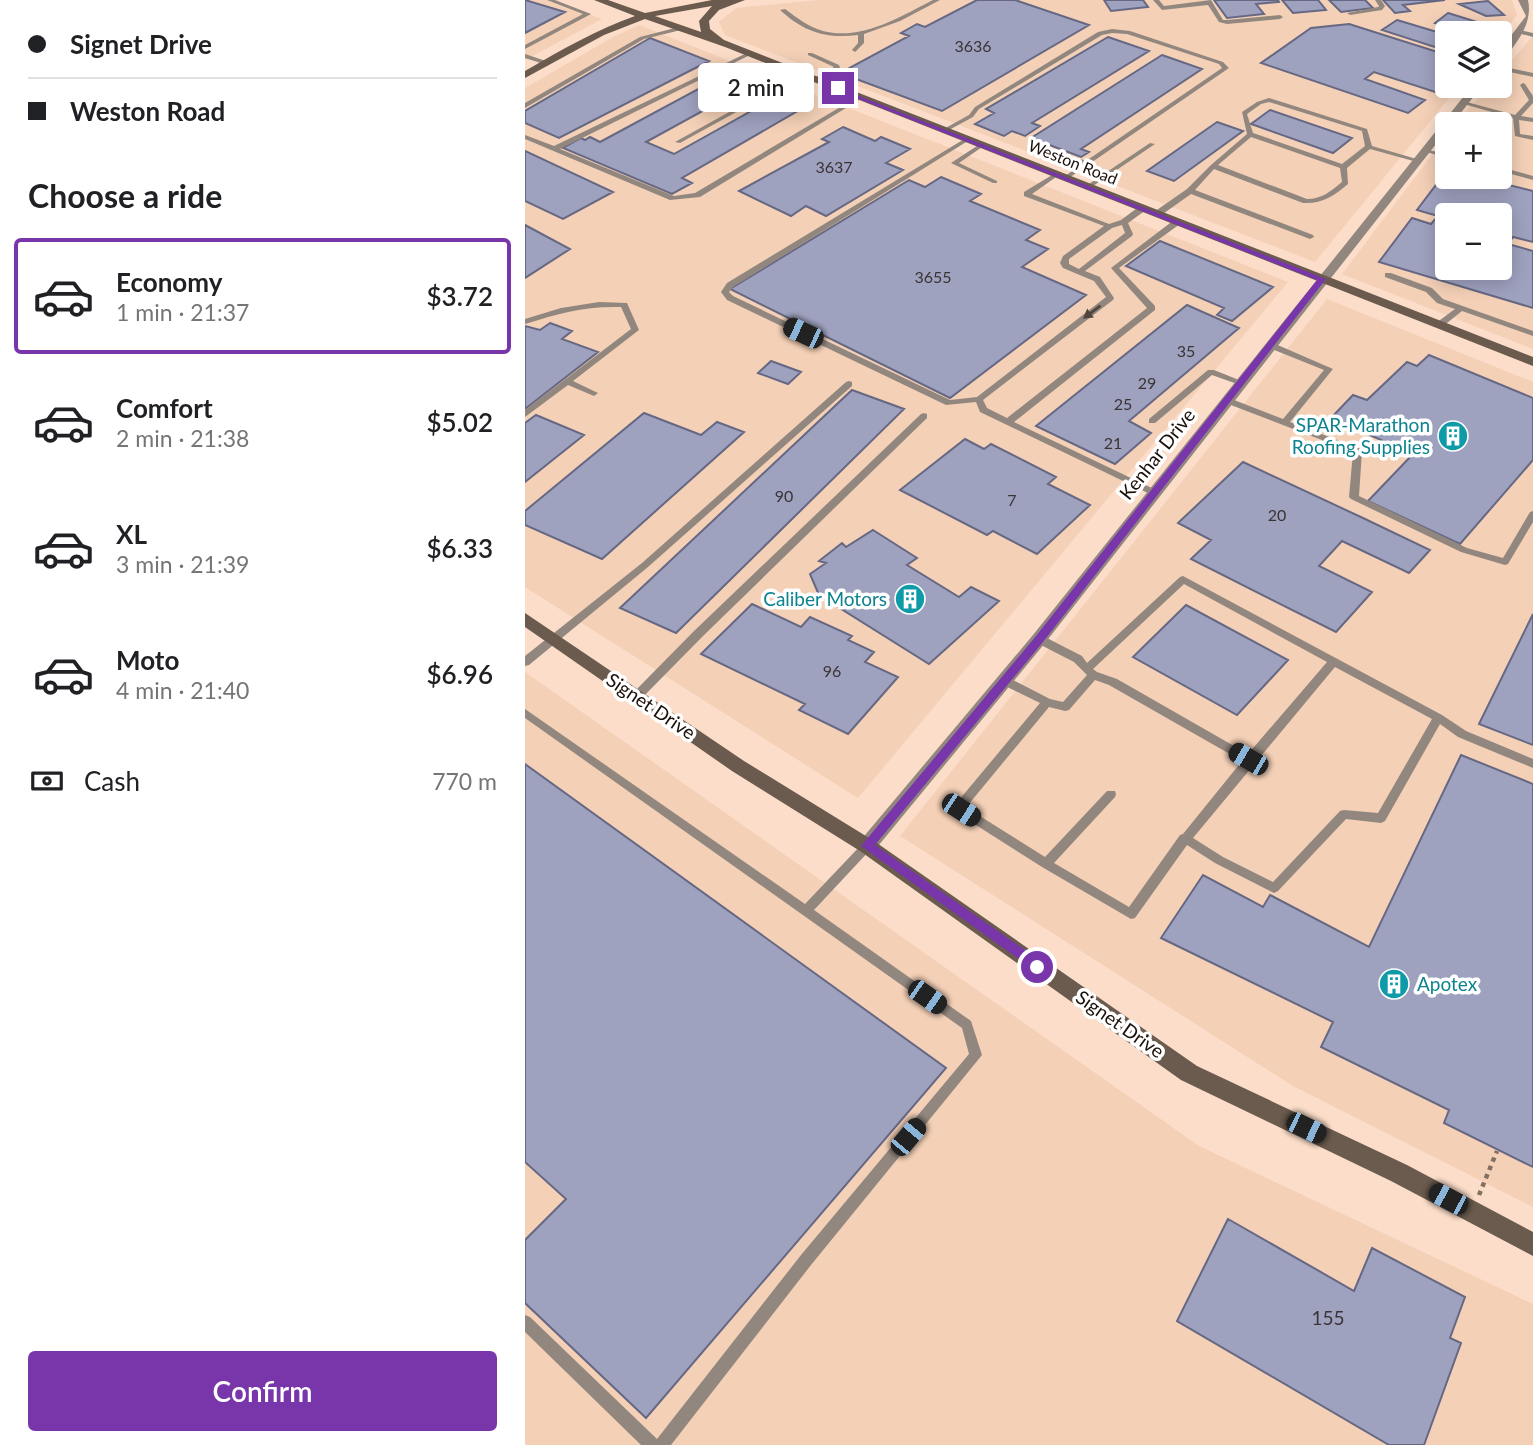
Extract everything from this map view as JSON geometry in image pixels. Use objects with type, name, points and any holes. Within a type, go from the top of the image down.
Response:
[{"type":"main road","name":"Weston Road","points":[[599,0],[751,53],[1533,362]]},
{"type":"main road","points":[[525,75],[585,41],[643,17],[706,3],[742,0]]},
{"type":"main road","points":[[729,45],[705,30],[704,21],[716,8],[742,0]]},
{"type":"main road","name":"Signet Drive","points":[[525,619],[738,765],[867,846],[1189,1073],[1399,1173],[1533,1244]]},
{"type":"street","points":[[1512,42],[1531,16],[1528,4]]},
{"type":"street","name":"Kenhar Drive","points":[[867,846],[1039,639],[1467,98]]},
{"type":"lane","points":[[525,47],[588,14],[550,0]]},
{"type":"lane","points":[[783,10],[800,26],[842,36],[861,35],[893,23],[937,0]]},
{"type":"lane","points":[[1156,0],[1162,8],[1209,1],[1221,21],[1227,22],[1280,18]]},
{"type":"lane","points":[[1350,13],[1380,9],[1382,6],[1378,0]]},
{"type":"lane","points":[[525,106],[642,38],[679,29]]},
{"type":"lane","points":[[1520,32],[1533,35]]},
{"type":"lane","points":[[946,130],[1100,33],[1129,33],[1221,64],[1226,68],[1087,164],[1027,194],[1109,226]]},
{"type":"lane","points":[[855,50],[861,35]]},
{"type":"lane","points":[[554,149],[751,53]]},
{"type":"lane","points":[[810,54],[837,66],[816,79]]},
{"type":"lane","points":[[525,57],[547,63]]},
{"type":"lane","points":[[1512,71],[1533,75]]},
{"type":"lane","points":[[678,142],[802,74]]},
{"type":"lane","points":[[1523,85],[1532,100],[1516,117],[1517,135],[1533,138]]},
{"type":"lane","points":[[525,137],[682,200],[697,195],[861,97]]},
{"type":"lane","points":[[1250,134],[1244,113],[1269,100],[1365,130],[1369,147]]},
{"type":"lane","points":[[1463,103],[1533,120]]},
{"type":"lane","points":[[1157,214],[1190,191],[1213,166],[1250,134]]},
{"type":"lane","points":[[1250,134],[1343,167]]},
{"type":"lane","points":[[968,139],[730,285],[725,292],[730,298],[949,403],[979,399],[1110,298],[1097,279],[1066,266],[1064,262],[1109,226],[1124,222],[1143,208]]},
{"type":"lane","points":[[1088,187],[1152,144]]},
{"type":"lane","points":[[982,145],[954,163],[995,182]]},
{"type":"lane","points":[[1042,147],[1087,164]]},
{"type":"lane","points":[[1369,147],[1417,160]]},
{"type":"lane","points":[[1343,167],[1369,147]]},
{"type":"lane","points":[[1425,150],[1435,153]]},
{"type":"lane","points":[[1213,166],[1315,202],[1326,199],[1346,183],[1343,167]]},
{"type":"lane","points":[[1512,172],[1533,178]]},
{"type":"lane","points":[[1190,191],[1310,237]]},
{"type":"lane","points":[[1080,272],[1129,234],[1124,222]]},
{"type":"lane","points":[[1008,422],[1152,308],[1115,268],[1177,222]]},
{"type":"lane","points":[[1388,275],[1429,290],[1440,301],[1533,334]]},
{"type":"lane","points":[[525,322],[550,312],[624,305],[635,330],[525,414]]},
{"type":"lane","points":[[1439,325],[1460,309]]},
{"type":"lane","points":[[1270,345],[1329,369],[1285,422]]},
{"type":"lane","points":[[1153,421],[1211,372],[1240,382]]},
{"type":"lane","points":[[566,382],[593,393]]},
{"type":"lane","points":[[525,662],[645,565],[849,384]]},
{"type":"lane","points":[[979,399],[983,411],[1153,492]]},
{"type":"lane","points":[[1226,400],[1359,451],[1353,497],[1464,550],[1505,562],[1533,514]]},
{"type":"lane","points":[[637,696],[924,416]]},
{"type":"lane","points":[[1005,681],[1047,702],[1065,707],[1090,672],[1183,579],[1439,718],[1462,734],[1533,764]]},
{"type":"lane","points":[[1039,639],[1077,659],[1090,672],[1113,682],[1248,759]]},
{"type":"lane","points":[[1047,702],[961,810],[1131,914],[1184,838],[1248,759],[1334,661]]},
{"type":"lane","points":[[525,713],[967,1025],[976,1055],[806,1260],[662,1445]]},
{"type":"lane","points":[[1184,838],[1219,860],[1274,888],[1343,814],[1381,818],[1439,718]]},
{"type":"lane","points":[[1046,864],[1111,794]]},
{"type":"lane","points":[[806,911],[867,846]]},
{"type":"lane","points":[[525,1322],[652,1445]]},
{"type":"path","points":[[1473,1212],[1497,1151]]},
{"type":"shaded area","points":[[525,0],[552,0],[602,19],[525,60]]},
{"type":"shaded area","points":[[819,0],[1512,0],[1517,15],[1512,21],[1435,21],[1435,98],[1449,98],[1435,112],[1315,262],[725,35],[719,22],[736,8]]},
{"type":"shaded area","points":[[639,25],[1288,282],[858,798],[525,587],[525,88]]},
{"type":"shaded area","points":[[1533,36],[1533,349],[1342,274],[1435,151],[1435,189],[1512,189],[1512,112],[1466,112],[1478,98],[1512,98],[1512,60]]},
{"type":"shaded area","points":[[1327,299],[1533,382],[1533,1207],[1293,1086],[900,836]]},
{"type":"shaded area","points":[[525,672],[1199,1146],[1533,1304],[1533,1445],[525,1445]]},
{"type":"building","points":[[525,0],[565,12],[525,33]]},
{"type":"building","points":[[977,0],[1015,0],[1089,25],[942,111],[840,73],[909,36],[901,33],[917,24],[925,27]]},
{"type":"building","points":[[1104,0],[1143,0],[1148,7],[1111,11]]},
{"type":"building","points":[[1214,0],[1279,2],[1256,4],[1264,14],[1227,18]]},
{"type":"building","points":[[1282,0],[1318,0],[1326,10],[1293,13]]},
{"type":"building","points":[[1329,0],[1365,0],[1373,8],[1341,12]]},
{"type":"building","points":[[1383,0],[1445,0],[1403,5],[1410,11],[1395,13]]},
{"type":"building","points":[[1488,1],[1504,15],[1486,16],[1459,4]]},
{"type":"building","points":[[1448,13],[1474,21],[1438,21]]},
{"type":"building","points":[[1397,20],[1435,31],[1435,47],[1382,30]]},
{"type":"building","points":[[1349,24],[1435,51],[1435,92],[1374,72],[1365,79],[1425,100],[1408,113],[1261,63],[1311,28]]},
{"type":"building","points":[[1108,37],[1149,51],[1032,123],[1040,126],[1025,136],[1012,131],[1004,136],[975,124],[994,113],[986,109]]},
{"type":"building","points":[[650,38],[709,61],[559,138],[525,123],[525,111]]},
{"type":"building","points":[[1162,55],[1202,69],[1081,149],[1089,152],[1081,157],[1031,138]]},
{"type":"building","points":[[726,74],[752,84],[646,142],[674,154],[780,95],[808,105],[682,178],[692,183],[672,194],[563,148],[581,138],[585,140],[590,137],[600,142]]},
{"type":"building","points":[[1270,110],[1352,138],[1333,153],[1251,124]]},
{"type":"building","points":[[1217,122],[1243,131],[1174,181],[1147,171]]},
{"type":"building","points":[[843,127],[875,141],[881,137],[910,149],[886,163],[903,170],[826,216],[806,206],[791,216],[739,191],[829,142],[822,139]]},
{"type":"building","points":[[525,151],[613,192],[563,219],[525,201]]},
{"type":"building","points":[[941,177],[981,194],[970,201],[1040,230],[1026,240],[1048,249],[1022,267],[1086,295],[950,398],[730,289],[909,180],[925,187]]},
{"type":"building","points":[[1435,186],[1435,189],[1512,189],[1512,186],[1533,191],[1533,242],[1512,238],[1512,203],[1435,203],[1435,215],[1417,210]]},
{"type":"building","points":[[1412,218],[1431,224],[1435,219],[1435,279],[1379,262]]},
{"type":"building","points":[[525,225],[570,249],[525,278]]},
{"type":"building","points":[[1160,241],[1273,287],[1232,321],[1217,315],[1224,308],[1126,266]]},
{"type":"building","points":[[1512,245],[1533,251],[1533,308],[1439,280],[1512,280]]},
{"type":"building","points":[[1187,305],[1239,328],[1129,421],[1151,433],[1115,464],[1036,426]]},
{"type":"building","points":[[550,323],[572,331],[562,339],[598,352],[525,409],[525,326],[540,330]]},
{"type":"building","name":"SPAR-Marathon Roofing Supplies","points":[[1429,355],[1533,398],[1533,460],[1460,544],[1368,501],[1413,454],[1331,418],[1353,395],[1367,400],[1407,362],[1417,366]]},
{"type":"building","points":[[771,361],[801,372],[788,384],[758,373]]},
{"type":"building","points":[[852,390],[904,409],[676,633],[620,608]]},
{"type":"building","points":[[644,413],[701,435],[717,422],[744,432],[602,559],[525,525],[525,511]]},
{"type":"building","points":[[536,415],[584,435],[525,482],[525,423]]},
{"type":"building","points":[[965,439],[984,449],[991,444],[1056,477],[1048,484],[1090,505],[1037,554],[993,531],[987,535],[900,490]]},
{"type":"building","points":[[1243,462],[1430,550],[1409,573],[1342,541],[1319,566],[1372,592],[1336,632],[1191,559],[1211,540],[1178,523]]},
{"type":"building","name":"Caliber Motors","points":[[873,530],[917,558],[907,565],[959,597],[971,587],[999,601],[929,664],[819,595],[810,574],[826,563],[819,561],[842,543],[846,547]]},
{"type":"building","points":[[752,604],[801,627],[810,617],[852,636],[848,640],[874,652],[865,662],[898,677],[848,734],[799,710],[805,704],[701,654]]},
{"type":"building","points":[[1186,605],[1288,660],[1237,715],[1133,657]]},
{"type":"building","points":[[1533,614],[1533,745],[1479,724]]},
{"type":"building","name":"Apotex","points":[[1461,755],[1533,784],[1533,1167],[1444,1123],[1449,1110],[1321,1047],[1333,1022],[1161,938],[1203,875],[1263,907],[1270,895],[1369,947]]},
{"type":"building","points":[[525,764],[946,1068],[646,1418],[525,1303],[525,1240],[566,1199],[525,1162]]},
{"type":"building","points":[[1228,1219],[1354,1291],[1372,1248],[1465,1297],[1450,1338],[1461,1343],[1424,1445],[1389,1445],[1177,1321]]},
{"type":"place","name":"SPAR-Marathon Roofing Supplies","points":[[1453,436]]},
{"type":"place","name":"Caliber Motors","points":[[910,599]]},
{"type":"place","name":"Apotex","points":[[1394,984]]},
{"type":"route","points":[[838,88],[1322,279],[1039,639],[867,846],[1037,967]]}]
